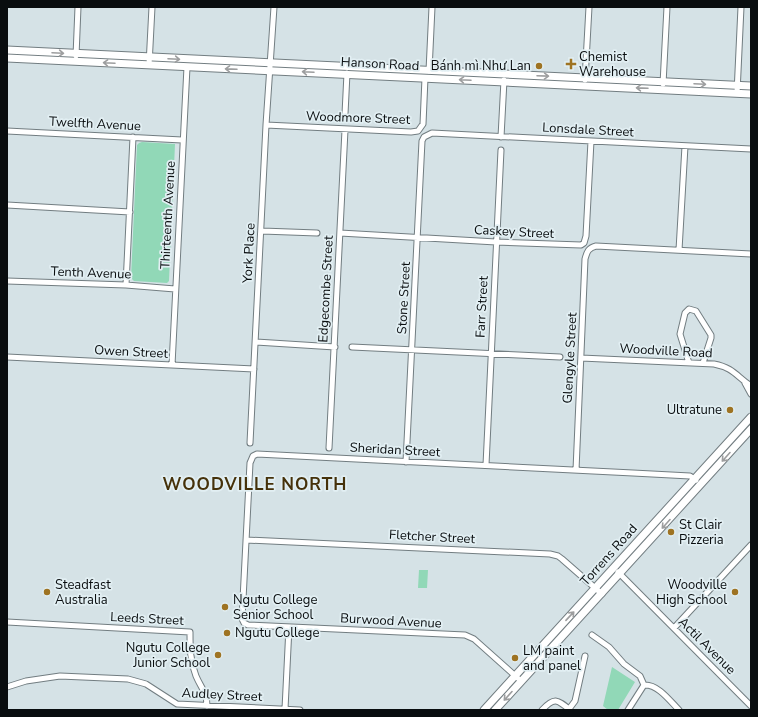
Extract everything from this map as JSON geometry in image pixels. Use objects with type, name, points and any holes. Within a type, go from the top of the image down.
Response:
[{"type":"main road","name":"Hanson Road","points":[[7,50],[76,58]]},
{"type":"main road","name":"Hanson Road","points":[[7,58],[76,58],[149,61],[191,60],[270,67],[585,81],[663,86],[737,89],[751,86]]},
{"type":"main road","points":[[187,67],[188,62],[191,60]]},
{"type":"main road","name":"Hanson Road","points":[[149,61],[187,67],[270,67]]},
{"type":"main road","name":"Hanson Road","points":[[737,89],[751,94]]},
{"type":"main road","name":"Torrens Road","points":[[484,710],[751,417]]},
{"type":"main road","name":"Torrens Road","points":[[495,710],[751,429]]},
{"type":"main road","points":[[544,644],[549,644],[552,648]]},
{"type":"street","points":[[76,58],[79,7]]},
{"type":"street","points":[[149,61],[152,7]]},
{"type":"street","name":"York Place","points":[[250,443],[262,231],[266,125],[274,7]]},
{"type":"street","points":[[427,74],[432,7]]},
{"type":"street","points":[[585,81],[589,7]]},
{"type":"street","points":[[663,86],[667,7]]},
{"type":"street","points":[[737,89],[741,7]]},
{"type":"street","name":"Thirteenth Avenue","points":[[172,365],[182,140],[187,67]]},
{"type":"street","points":[[345,114],[347,71]]},
{"type":"street","name":"Woodmore Street","points":[[266,125],[345,130],[410,132],[420,130],[423,124],[427,74]]},
{"type":"street","points":[[501,137],[504,78]]},
{"type":"street","name":"Edgecombe Street","points":[[329,448],[345,130]]},
{"type":"street","name":"Twelfth Avenue","points":[[7,131],[182,140]]},
{"type":"street","name":"Lonsdale Street","points":[[424,137],[432,133],[751,149]]},
{"type":"street","points":[[126,285],[133,137]]},
{"type":"street","name":"Stone Street","points":[[406,462],[422,141],[424,137]]},
{"type":"street","name":"Caskey Street","points":[[340,233],[577,246],[584,243],[586,236],[591,141]]},
{"type":"street","points":[[685,146],[680,250],[751,254]]},
{"type":"street","name":"Farr Street","points":[[486,465],[501,150]]},
{"type":"street","points":[[7,205],[130,212]]},
{"type":"street","points":[[262,231],[317,233]]},
{"type":"street","name":"Glengyle Street","points":[[576,470],[585,259],[587,251],[596,246],[680,250]]},
{"type":"street","name":"Tenth Avenue","points":[[7,281],[126,285],[175,289]]},
{"type":"street","points":[[689,363],[680,334],[685,313],[689,310],[696,311],[711,334],[703,363]]},
{"type":"street","points":[[256,342],[335,347]]},
{"type":"street","points":[[352,347],[560,357]]},
{"type":"street","name":"Owen Street","points":[[7,357],[254,369]]},
{"type":"street","name":"Woodville Road","points":[[581,358],[703,363],[724,366],[732,370],[744,382],[751,394]]},
{"type":"street","name":"Woodville Road","points":[[744,382],[751,386]]},
{"type":"street","name":"Sheridan Street","points":[[244,623],[242,619],[250,463],[251,459],[255,455],[690,476],[702,484]]},
{"type":"street","name":"Fletcher Street","points":[[246,540],[550,554],[558,556],[562,559],[602,594]]},
{"type":"street","points":[[674,628],[751,545]]},
{"type":"street","name":"Actil Avenue","points":[[614,568],[751,706]]},
{"type":"street","name":"Leeds Street","points":[[7,622],[190,632],[191,658],[197,678],[206,695],[207,706]]},
{"type":"street","name":"Burwood Avenue","points":[[244,623],[248,625],[465,635],[474,639],[521,681]]},
{"type":"street","points":[[285,709],[289,627]]},
{"type":"street","points":[[592,635],[609,647],[624,664],[640,676],[644,685]]},
{"type":"street","points":[[542,710],[550,702],[555,701],[560,702],[569,710],[576,701],[585,656]]},
{"type":"street","name":"Audley Street","points":[[7,687],[26,681],[60,676],[128,679],[146,684],[182,707],[207,706],[300,710]]},
{"type":"street","points":[[628,710],[644,685]]},
{"type":"street","points":[[644,685],[650,685],[658,690],[679,710]]},
{"type":"green space","points":[[142,142],[175,144],[169,281],[167,283],[134,281],[131,278],[137,145]]},
{"type":"green space","points":[[419,570],[428,570],[427,588],[418,588]]},
{"type":"green space","points":[[612,667],[635,682],[618,710],[608,710],[603,706]]},
{"type":"place","name":"Chemist Warehouse","points":[[571,64]]},
{"type":"place","name":"Bánh mì Như Lan","points":[[539,66]]},
{"type":"place","name":"Ultratune","points":[[730,410]]},
{"type":"place","name":"St Clair Pizzeria","points":[[671,532]]},
{"type":"place","name":"Steadfast Australia","points":[[47,592]]},
{"type":"place","name":"Woodville High School","points":[[735,592]]},
{"type":"place","name":"Ngutu College Senior School","points":[[225,607]]},
{"type":"place","name":"Ngutu College","points":[[227,633]]},
{"type":"place","name":"Ngutu College Junior School","points":[[218,655]]},
{"type":"place","name":"LM paint and panel","points":[[515,658]]},
{"type":"district","name":"WOODVILLE NORTH","points":[[255,484]]}]
